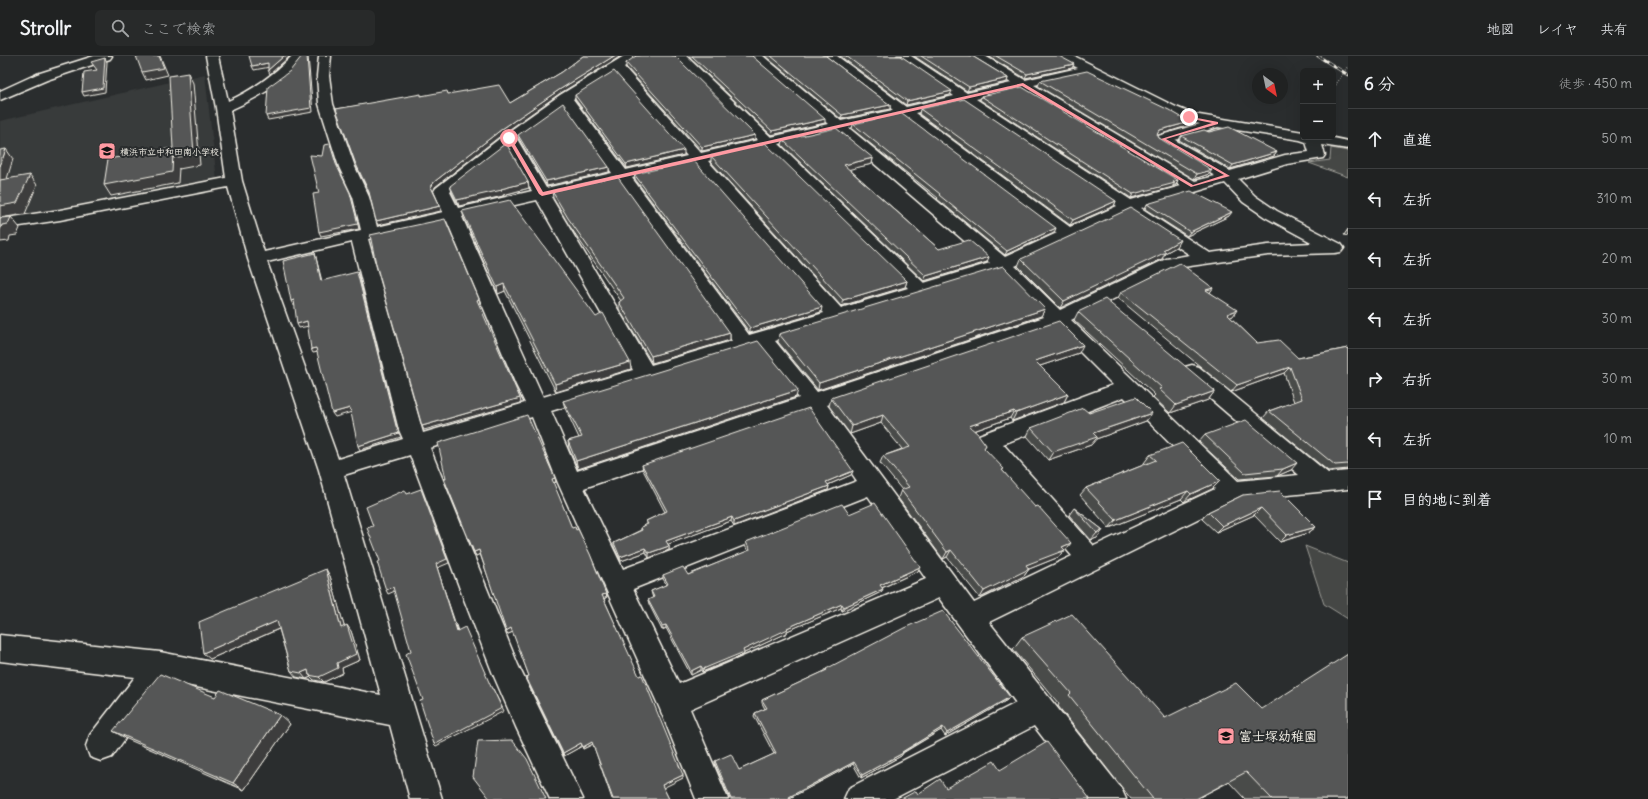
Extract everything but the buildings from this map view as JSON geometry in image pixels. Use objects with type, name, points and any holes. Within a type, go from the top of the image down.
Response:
[{"type":"street","points":[[2,94],[42,77],[106,56]]},
{"type":"street","points":[[212,56],[223,108],[234,181],[257,259],[331,470],[426,799]]},
{"type":"street","points":[[223,108],[243,100],[267,86],[299,56]]},
{"type":"street","points":[[325,56],[323,76],[326,104],[347,167],[361,198],[365,235],[410,430],[424,459],[493,641],[546,760],[567,799]]},
{"type":"street","points":[[633,56],[565,98],[509,138],[442,191],[526,385],[538,407],[570,483],[672,702],[712,799]]},
{"type":"street","points":[[679,56],[921,290]]},
{"type":"street","points":[[754,56],[1003,265],[1233,491]]},
{"type":"street","points":[[829,56],[1069,234]]},
{"type":"street","points":[[903,56],[1206,258]]},
{"type":"street","points":[[976,56],[1192,186]]},
{"type":"street","points":[[1064,56],[1171,110],[1189,117],[1300,137]]},
{"type":"street","points":[[616,66],[837,316]]},
{"type":"street","points":[[257,259],[1089,69]]},
{"type":"street","points":[[565,98],[622,176],[753,341],[813,401],[969,618],[1110,799]]},
{"type":"street","points":[[1217,123],[1163,139],[1227,176],[1249,199],[1312,237],[1341,252]]},
{"type":"street","points":[[509,138],[646,374]]},
{"type":"street","points":[[331,470],[1003,265],[1128,206],[1295,157],[1318,155],[1308,140]]},
{"type":"street","points":[[1319,140],[1348,145]]},
{"type":"street","points":[[0,224],[60,215],[234,181]]},
{"type":"street","points":[[570,483],[1058,319],[1172,263],[1268,250],[1341,252]]},
{"type":"street","points":[[1102,297],[1120,312]]},
{"type":"street","points":[[1180,362],[1323,482]]},
{"type":"street","points":[[1090,559],[987,441],[1127,388]]},
{"type":"street","points":[[969,618],[1233,491],[1348,480]]},
{"type":"street","points":[[617,583],[872,485]]},
{"type":"street","points":[[672,702],[944,584]]},
{"type":"street","points":[[0,648],[160,666],[401,713]]},
{"type":"street","points":[[101,746],[160,666]]},
{"type":"street","points":[[860,799],[1038,708]]},
{"type":"path","points":[[1336,84],[1348,66]]},
{"type":"shaded area","name":"横浜市立中和田南小学校","points":[[205,74],[217,181],[63,211],[0,220],[0,121]]},
{"type":"shaded area","points":[[1331,148],[1348,151],[1348,177],[1309,163],[1330,160]]},
{"type":"shaded area","points":[[1305,546],[1348,563],[1348,619],[1324,604]]},
{"type":"railway","points":[[1318,56],[1348,75]]},
{"type":"place","name":"横浜市立中和田南小学校","points":[[107,151]]},
{"type":"place","name":"富士塚幼稚園","points":[[1226,736]]},
{"type":"route","points":[[509,138],[542,194],[1023,84],[1192,186],[1227,176],[1163,139],[1217,123],[1189,117]]}]
